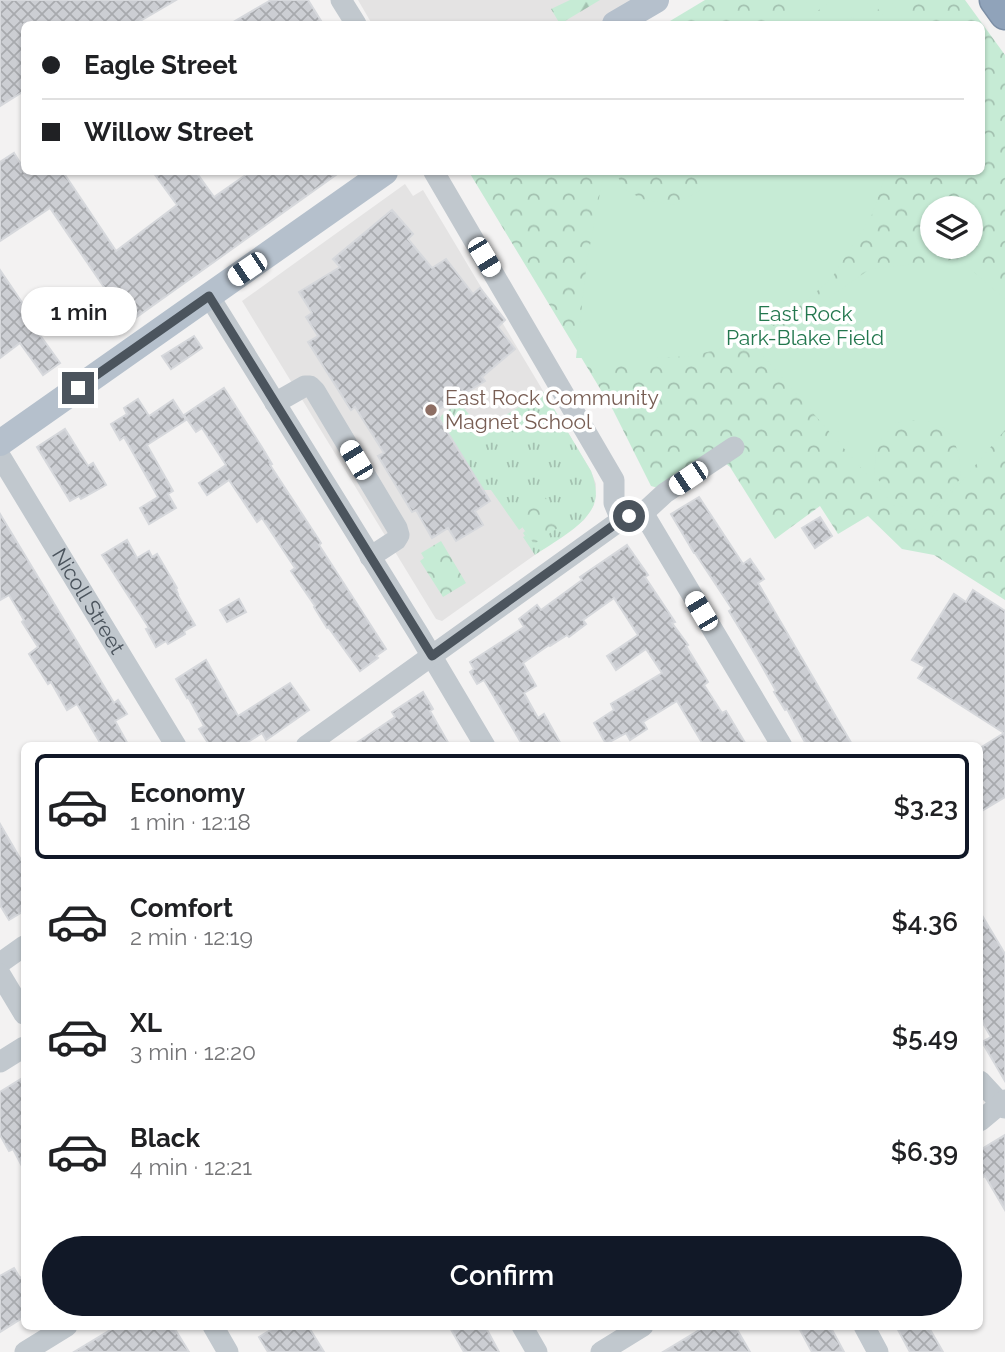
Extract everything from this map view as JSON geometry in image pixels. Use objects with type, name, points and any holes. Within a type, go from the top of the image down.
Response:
[{"type":"highway","points":[[995,0],[1005,14]]},
{"type":"main road","points":[[620,21],[656,0]]},
{"type":"main road","points":[[0,443],[381,175]]},
{"type":"street","points":[[341,0],[354,21]]},
{"type":"street","points":[[435,175],[614,480],[614,503],[630,518],[648,521],[780,742]]},
{"type":"street","points":[[209,296],[483,742]]},
{"type":"street","points":[[275,403],[304,386],[310,386],[315,391],[397,528],[399,535],[396,540],[370,557]]},
{"type":"street","points":[[312,742],[734,447]]},
{"type":"street","name":"Nicoll Street","points":[[0,456],[174,742]]},
{"type":"street","points":[[0,962],[21,948]]},
{"type":"street","points":[[0,974],[21,1009]]},
{"type":"street","points":[[0,1062],[21,1049]]},
{"type":"street","points":[[983,1084],[1004,1104],[983,1119]]},
{"type":"street","points":[[25,1352],[61,1330]]},
{"type":"street","points":[[215,1330],[228,1352]]},
{"type":"street","points":[[524,1330],[537,1352]]},
{"type":"street","points":[[601,1352],[637,1330]]},
{"type":"street","points":[[866,1330],[878,1352]]},
{"type":"shaded area","points":[[358,0],[640,0],[607,21],[370,21]]},
{"type":"shaded area","name":"East Rock Community Magnet School","points":[[405,184],[413,196],[423,190],[591,471],[596,484],[594,505],[584,520],[442,621],[436,619],[242,301]]},
{"type":"green space","points":[[570,0],[600,0],[565,21],[558,21],[551,9]]},
{"type":"green space","name":"East Rock Park-Blake Field","points":[[705,0],[965,0],[980,21],[670,21]]},
{"type":"green space","points":[[809,0],[833,0],[809,17],[809,21],[780,21]]},
{"type":"green space","points":[[842,0],[865,0],[879,19],[856,21],[851,17],[846,21],[825,21],[826,12]]},
{"type":"green space","points":[[871,0],[890,0],[906,21],[888,21]]},
{"type":"green space","name":"East Rock Park-Blake Field","points":[[985,28],[1005,55],[1005,600],[934,555],[902,549],[868,516],[838,534],[820,506],[775,539],[730,467],[710,451],[658,488],[651,486],[613,410],[471,175],[985,175]]},
{"type":"green space","points":[[603,175],[617,175],[623,188],[642,199],[673,205],[698,192],[714,175],[886,175],[871,217],[831,279],[786,318],[736,345],[691,356],[576,358],[587,261]]},
{"type":"green space","points":[[959,259],[1005,299],[1005,430],[918,533],[756,348],[870,269]],"holes":[[[912,420],[935,423],[948,432],[956,446],[961,478],[923,520],[913,519],[874,475],[876,454],[883,436],[895,423]]]},
{"type":"green space","points":[[544,392],[591,471],[596,488],[595,500],[590,512],[577,526],[535,555],[523,537],[525,531],[534,544],[523,527],[519,530],[491,490],[483,490],[440,418],[449,410],[461,405],[476,421],[491,424]]},
{"type":"green space","points":[[531,495],[546,498],[562,525],[534,544],[511,510]]},
{"type":"green space","points":[[441,541],[466,583],[443,597],[420,561],[424,558],[421,553]]},
{"type":"building","points":[[0,0],[176,0],[140,21],[21,21],[21,93],[0,106]]},
{"type":"building","points":[[271,0],[308,0],[321,21],[235,21]]},
{"type":"building","points":[[14,153],[21,164],[21,175],[65,175],[116,251],[177,205],[155,175],[198,175],[214,197],[246,175],[336,175],[124,326],[104,296],[108,293],[50,208],[0,241],[0,162]]},
{"type":"building","name":"East Rock Community Magnet School","points":[[392,210],[413,234],[408,239],[432,268],[446,259],[473,294],[480,288],[505,320],[498,327],[515,349],[482,377],[485,381],[436,411],[490,501],[475,511],[483,525],[456,541],[448,528],[432,538],[416,510],[412,512],[378,456],[384,453],[355,407],[351,410],[308,342],[318,336],[306,317],[312,313],[299,292],[340,267],[333,259]]},
{"type":"building","points":[[0,270],[60,363],[43,375],[20,343],[0,358]]},
{"type":"building","points":[[194,336],[202,348],[171,369],[162,356]]},
{"type":"building","points":[[224,388],[386,649],[360,671],[327,628],[291,571],[295,568],[262,518],[257,522],[229,480],[207,495],[199,483],[226,465],[202,428],[196,432],[184,415]]},
{"type":"building","points":[[138,399],[149,416],[173,400],[186,420],[147,445],[173,491],[168,494],[176,508],[149,524],[140,508],[158,497],[124,437],[120,440],[111,424],[127,414],[124,408]]},
{"type":"building","points":[[65,429],[88,466],[93,463],[106,485],[81,499],[79,496],[70,501],[37,447]]},
{"type":"building","points":[[699,497],[743,564],[750,559],[764,579],[758,583],[851,742],[805,742],[729,611],[732,609],[671,514]]},
{"type":"building","points":[[0,514],[114,703],[118,700],[127,714],[115,721],[127,742],[100,742],[77,704],[67,710],[51,682],[48,684],[29,654],[38,647],[9,595],[0,600]]},
{"type":"building","points":[[820,517],[832,536],[815,548],[802,528]]},
{"type":"building","points":[[127,540],[137,558],[149,551],[152,557],[157,554],[195,625],[168,644],[166,641],[156,647],[146,629],[149,628],[102,555]]},
{"type":"building","points":[[627,545],[648,575],[645,577],[688,645],[686,646],[708,682],[704,685],[722,713],[726,711],[745,742],[702,742],[677,701],[643,722],[647,729],[630,740],[626,733],[605,742],[594,723],[614,710],[611,704],[662,673],[646,649],[616,670],[607,656],[638,635],[614,598],[583,620],[586,624],[569,637],[567,635],[549,645],[523,663],[536,686],[524,693],[538,718],[544,714],[560,742],[521,742],[484,680],[477,684],[470,672],[474,669],[470,662],[524,627],[519,619],[537,605],[541,610],[582,580],[580,577]]},
{"type":"building","points":[[973,590],[1005,611],[1005,797],[983,810],[983,746],[1004,733],[918,678],[925,667],[912,660],[954,594],[966,602]]},
{"type":"building","points":[[239,599],[246,612],[227,622],[220,610]]},
{"type":"building","points":[[206,660],[238,716],[290,683],[309,710],[266,740],[262,733],[248,742],[207,742],[199,729],[204,726],[176,679]]},
{"type":"building","points":[[423,692],[433,709],[430,711],[448,742],[358,742],[395,717],[392,712]]},
{"type":"building","points":[[0,824],[21,860],[21,913],[9,920],[0,905]]},
{"type":"building","points":[[983,917],[1005,954],[1005,1081],[983,1044],[991,1037],[983,1023]]},
{"type":"building","points":[[21,1079],[21,1164],[13,1149],[9,1151],[0,1135],[0,1092]]},
{"type":"building","points":[[1005,1135],[1005,1210],[985,1176],[983,1177],[983,1148]]},
{"type":"building","points":[[14,1268],[21,1277],[21,1319],[0,1332],[0,1276]]},
{"type":"building","points":[[110,1330],[175,1330],[189,1352],[74,1352]]},
{"type":"building","points":[[270,1330],[310,1330],[324,1352],[268,1352],[259,1337]]},
{"type":"building","points":[[451,1330],[487,1330],[499,1352],[464,1352]]},
{"type":"building","points":[[699,1330],[737,1330],[750,1352],[663,1352]]},
{"type":"building","points":[[800,1330],[832,1330],[844,1352],[812,1352]]},
{"type":"building","points":[[898,1330],[930,1330],[943,1352],[910,1352]]},
{"type":"place","name":"East Rock Community Magnet School","points":[[431,410]]},
{"type":"route","points":[[78,388],[209,296],[432,656],[629,516]]}]
